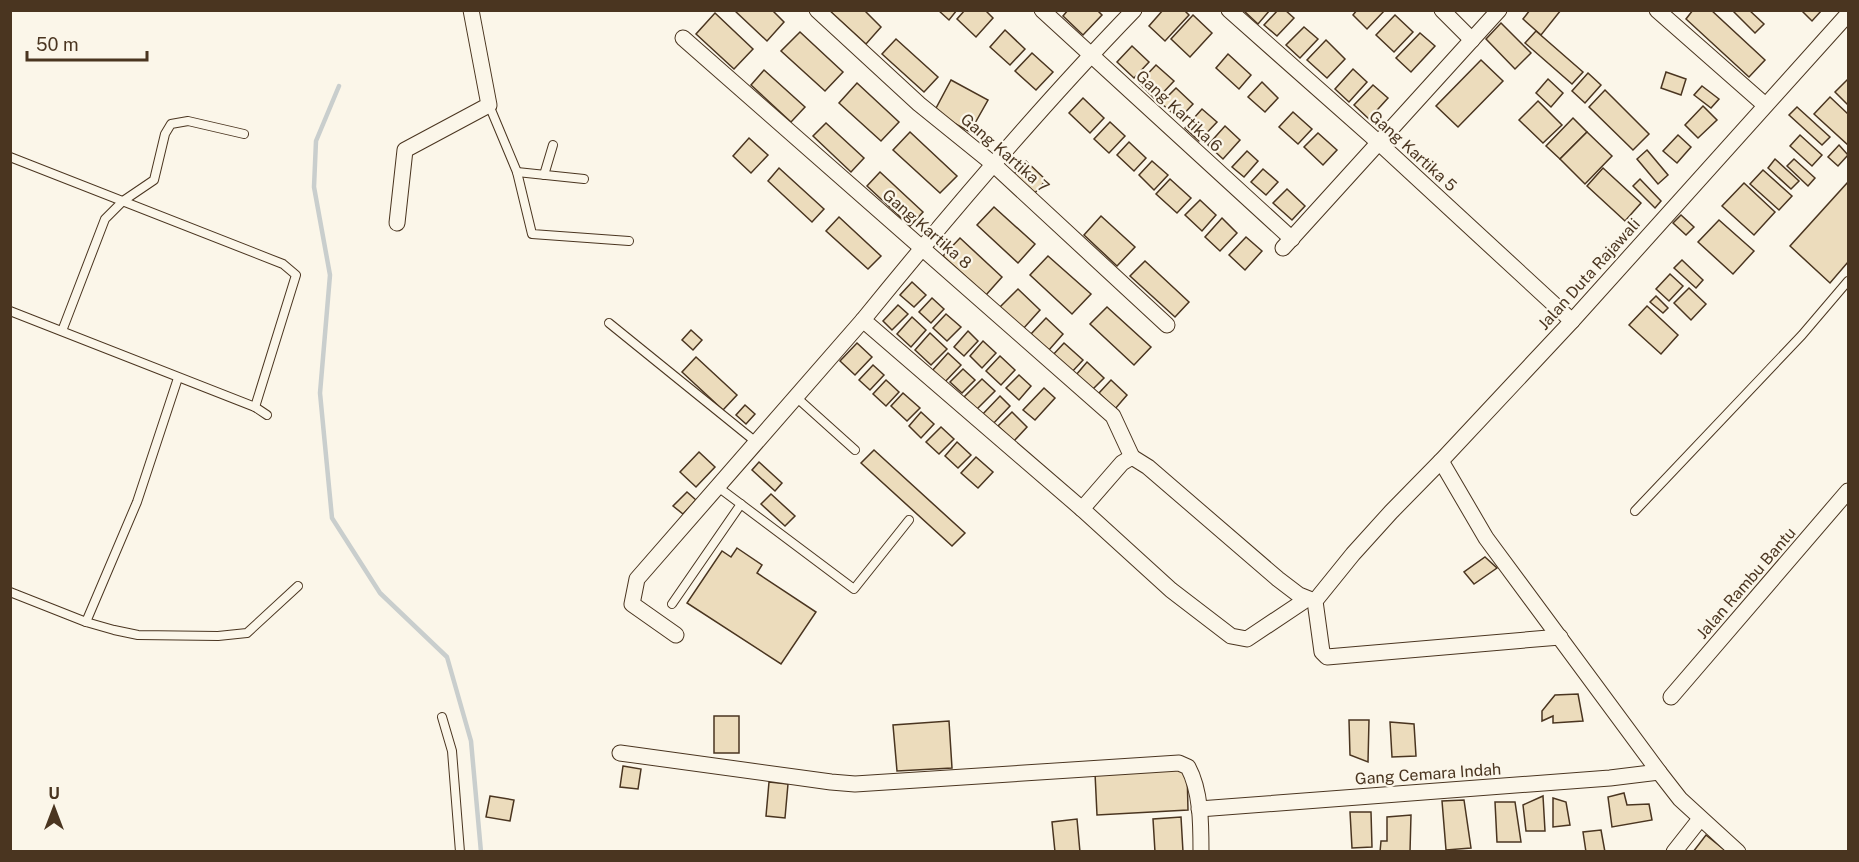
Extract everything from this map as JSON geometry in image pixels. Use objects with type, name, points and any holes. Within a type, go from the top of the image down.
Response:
[{"type":"street","points":[[398,223],[405,150],[489,105],[471,10]]},
{"type":"street","name":"Gang Kartika 7","points":[[817,10],[919,104],[992,163],[1167,325]]},
{"type":"street","name":"Gang Kartika 6","points":[[1042,10],[1091,54],[1287,244],[1378,142]]},
{"type":"street","points":[[676,635],[632,604],[637,579],[863,320],[992,163],[1134,10]]},
{"type":"street","name":"Gang Kartika 5","points":[[1229,10],[1378,142],[1572,321]]},
{"type":"street","points":[[1442,10],[1472,40]]},
{"type":"street","points":[[1378,142],[1498,10]]},
{"type":"street","points":[[1657,10],[1765,105]]},
{"type":"street","name":"Jalan Duta Rajawali","points":[[863,320],[1082,509],[1171,590],[1231,636],[1247,639],[1312,600],[1391,512],[1441,462],[1572,321],[1848,14]]},
{"type":"street","name":"Gang Kartika 8","points":[[683,39],[1113,416],[1132,457],[1141,462],[1278,579],[1312,600]]},
{"type":"street","points":[[1082,509],[1122,463],[1132,457]]},
{"type":"street","points":[[1441,462],[1486,538],[1659,772],[1680,799],[1738,852]]},
{"type":"street","name":"Jalan Rambu Bantu","points":[[1671,697],[1848,491]]},
{"type":"street","points":[[1312,600],[1322,652],[1328,657],[1560,637]]},
{"type":"street","points":[[620,753],[855,784],[1179,763],[1188,767],[1193,777],[1199,809],[1201,852]]},
{"type":"street","name":"Gang Cemara Indah","points":[[1199,809],[1610,778],[1659,772]]},
{"type":"street","points":[[1674,852],[1700,819]]},
{"type":"lane","points":[[489,105],[517,172],[532,234],[629,241]]},
{"type":"lane","points":[[62,331],[105,219],[123,201],[154,180],[165,134],[171,124],[188,121],[244,134]]},
{"type":"lane","points":[[544,175],[553,145]]},
{"type":"lane","points":[[10,157],[283,264],[296,275],[255,407]]},
{"type":"lane","points":[[517,172],[584,179]]},
{"type":"lane","points":[[1635,511],[1802,335],[1848,281]]},
{"type":"lane","points":[[10,311],[255,407],[267,415]]},
{"type":"lane","points":[[609,323],[756,442]]},
{"type":"lane","points":[[86,622],[136,502],[178,378]]},
{"type":"lane","points":[[796,397],[855,450]]},
{"type":"lane","points":[[718,487],[854,589],[909,520]]},
{"type":"lane","points":[[672,604],[741,504]]},
{"type":"lane","points":[[10,592],[86,622],[138,635],[218,636],[247,633],[298,586]]},
{"type":"lane","points":[[442,717],[452,751],[460,852]]},
{"type":"building","points":[[734,10],[772,10],[784,22],[767,41]]},
{"type":"building","points":[[829,10],[864,10],[881,27],[866,44]]},
{"type":"building","points":[[938,10],[957,10],[949,20]]},
{"type":"building","points":[[965,10],[985,10],[993,18],[976,37],[957,19]]},
{"type":"building","points":[[1068,10],[1097,10],[1102,15],[1083,35],[1063,16]]},
{"type":"building","points":[[1163,10],[1184,10],[1189,15],[1165,41],[1149,26]]},
{"type":"building","points":[[1243,10],[1270,10],[1258,24]]},
{"type":"building","points":[[1278,10],[1285,10],[1294,18],[1277,36],[1264,25]]},
{"type":"building","points":[[1357,10],[1385,10],[1367,29],[1353,15]]},
{"type":"building","points":[[1530,10],[1561,10],[1541,35],[1523,19]]},
{"type":"building","points":[[1693,10],[1711,10],[1765,60],[1749,77],[1686,19]]},
{"type":"building","points":[[1732,10],[1749,10],[1764,24],[1755,33]]},
{"type":"building","points":[[1801,10],[1822,10],[1812,21]]},
{"type":"building","points":[[715,13],[753,49],[734,69],[696,34]]},
{"type":"building","points":[[1193,15],[1212,33],[1190,57],[1171,39]]},
{"type":"building","points":[[1395,15],[1413,32],[1394,52],[1376,35]]},
{"type":"building","points":[[1501,23],[1531,53],[1515,69],[1486,39]]},
{"type":"building","points":[[1304,27],[1318,39],[1300,58],[1286,45]]},
{"type":"building","points":[[1005,30],[1025,49],[1010,65],[990,47]]},
{"type":"building","points":[[1536,31],[1583,72],[1572,84],[1525,43]]},
{"type":"building","points":[[800,32],[843,72],[825,91],[781,51]]},
{"type":"building","points":[[1420,33],[1435,46],[1411,72],[1396,58]]},
{"type":"building","points":[[896,39],[938,77],[924,92],[882,54]]},
{"type":"building","points":[[1326,40],[1345,59],[1327,78],[1307,60]]},
{"type":"building","points":[[1132,46],[1149,62],[1134,78],[1117,62]]},
{"type":"building","points":[[1032,53],[1053,72],[1036,90],[1015,71]]},
{"type":"building","points":[[1228,54],[1251,75],[1239,89],[1216,68]]},
{"type":"building","points":[[1481,60],[1503,81],[1458,127],[1436,106]]},
{"type":"building","points":[[1156,65],[1174,81],[1156,100],[1139,83]]},
{"type":"building","points":[[1353,69],[1367,82],[1349,102],[1335,89]]},
{"type":"building","points":[[764,70],[805,107],[791,122],[751,85]]},
{"type":"building","points":[[1666,72],[1686,79],[1681,95],[1661,88]]},
{"type":"building","points":[[1588,73],[1601,85],[1585,103],[1572,91]]},
{"type":"building","points":[[1548,79],[1563,93],[1551,107],[1536,93]]},
{"type":"building","points":[[951,80],[988,100],[970,132],[934,112]]},
{"type":"building","points":[[1848,81],[1848,105],[1835,92]]},
{"type":"building","points":[[1262,82],[1278,98],[1265,112],[1248,97]]},
{"type":"building","points":[[857,83],[899,122],[881,141],[839,103]]},
{"type":"building","points":[[1373,85],[1388,98],[1369,119],[1354,105]]},
{"type":"building","points":[[1702,86],[1719,99],[1711,108],[1694,95]]},
{"type":"building","points":[[1176,88],[1193,104],[1179,119],[1161,103]]},
{"type":"building","points":[[1605,90],[1649,134],[1633,150],[1589,107]]},
{"type":"building","points":[[1830,97],[1848,114],[1848,145],[1814,114]]},
{"type":"building","points":[[1083,98],[1104,118],[1090,133],[1069,113]]},
{"type":"building","points":[[1538,101],[1562,125],[1543,143],[1519,120]]},
{"type":"building","points":[[1703,106],[1717,120],[1698,138],[1685,125]]},
{"type":"building","points":[[1797,107],[1830,137],[1822,145],[1789,115]]},
{"type":"building","points":[[1202,109],[1217,122],[1199,141],[1185,128]]},
{"type":"building","points":[[1293,112],[1312,129],[1298,144],[1279,127]]},
{"type":"building","points":[[1573,118],[1587,132],[1560,159],[1546,146]]},
{"type":"building","points":[[1110,122],[1125,136],[1109,153],[1094,139]]},
{"type":"building","points":[[826,123],[864,158],[851,172],[813,136]]},
{"type":"building","points":[[1225,126],[1240,140],[1223,159],[1208,145]]},
{"type":"building","points":[[910,132],[957,176],[940,193],[893,150]]},
{"type":"building","points":[[1587,132],[1612,156],[1585,184],[1560,159]]},
{"type":"building","points":[[1318,133],[1337,150],[1323,165],[1304,147]]},
{"type":"building","points":[[1678,135],[1691,147],[1677,163],[1663,151]]},
{"type":"building","points":[[1800,135],[1822,155],[1812,166],[1790,146]]},
{"type":"building","points":[[749,138],[768,155],[751,173],[733,156]]},
{"type":"building","points":[[1129,142],[1146,158],[1134,171],[1117,155]]},
{"type":"building","points":[[1839,145],[1848,155],[1838,166],[1828,157]]},
{"type":"building","points":[[1647,150],[1668,175],[1658,184],[1637,159]]},
{"type":"building","points":[[1247,151],[1258,161],[1244,177],[1232,167]]},
{"type":"building","points":[[1775,159],[1799,181],[1791,189],[1768,168]]},
{"type":"building","points":[[1794,159],[1815,178],[1808,186],[1787,166]]},
{"type":"building","points":[[1026,161],[1046,180],[1034,194],[1013,175]]},
{"type":"building","points":[[1152,161],[1168,175],[1154,190],[1139,175]]},
{"type":"building","points":[[779,168],[824,209],[812,222],[768,181]]},
{"type":"building","points":[[1603,168],[1641,203],[1625,221],[1587,186]]},
{"type":"building","points":[[1263,169],[1278,182],[1266,195],[1251,182]]},
{"type":"building","points":[[1763,170],[1792,196],[1779,210],[1750,184]]},
{"type":"building","points":[[880,172],[923,212],[910,226],[867,186]]},
{"type":"building","points":[[1170,179],[1191,198],[1177,213],[1156,194]]},
{"type":"building","points":[[1640,179],[1661,201],[1655,208],[1633,186]]},
{"type":"building","points":[[1848,182],[1848,262],[1830,283],[1790,246]]},
{"type":"building","points":[[1744,183],[1775,212],[1754,235],[1722,206]]},
{"type":"building","points":[[1287,189],[1305,206],[1292,220],[1273,203]]},
{"type":"building","points":[[1200,200],[1216,215],[1202,231],[1185,215]]},
{"type":"building","points":[[994,207],[1035,244],[1018,263],[977,225]]},
{"type":"building","points":[[1681,215],[1694,227],[1686,235],[1673,223]]},
{"type":"building","points":[[1101,216],[1135,247],[1117,266],[1084,235]]},
{"type":"building","points":[[839,217],[881,256],[868,269],[826,231]]},
{"type":"building","points":[[1222,218],[1237,233],[1220,251],[1205,237]]},
{"type":"building","points":[[1719,220],[1754,251],[1733,274],[1698,242]]},
{"type":"building","points":[[1246,237],[1262,251],[1245,270],[1229,255]]},
{"type":"building","points":[[960,238],[1002,277],[986,295],[943,256]]},
{"type":"building","points":[[1048,256],[1091,294],[1072,314],[1030,275]]},
{"type":"building","points":[[1682,260],[1703,280],[1696,288],[1674,268]]},
{"type":"building","points":[[1145,261],[1189,302],[1175,317],[1130,276]]},
{"type":"building","points":[[1670,274],[1683,286],[1669,301],[1656,289]]},
{"type":"building","points":[[912,282],[926,295],[914,307],[900,295]]},
{"type":"building","points":[[1689,288],[1706,304],[1691,320],[1674,303]]},
{"type":"building","points":[[1018,289],[1040,310],[1023,329],[1000,307]]},
{"type":"building","points":[[1656,296],[1668,308],[1663,313],[1650,302]]},
{"type":"building","points":[[932,298],[944,309],[931,323],[919,312]]},
{"type":"building","points":[[898,305],[908,314],[892,330],[883,321]]},
{"type":"building","points":[[1647,306],[1678,335],[1661,354],[1629,325]]},
{"type":"building","points":[[1107,307],[1151,347],[1134,365],[1090,324]]},
{"type":"building","points":[[946,314],[961,327],[947,341],[933,328]]},
{"type":"building","points":[[912,317],[926,330],[911,347],[897,334]]},
{"type":"building","points":[[1046,318],[1063,334],[1049,350],[1031,334]]},
{"type":"building","points":[[691,330],[702,340],[693,350],[682,340]]},
{"type":"building","points":[[968,331],[978,341],[964,356],[954,347]]},
{"type":"building","points":[[930,333],[947,349],[931,365],[915,350]]},
{"type":"building","points":[[983,341],[996,353],[982,368],[970,356]]},
{"type":"building","points":[[857,343],[872,357],[855,375],[840,361]]},
{"type":"building","points":[[1064,343],[1083,360],[1071,373],[1052,356]]},
{"type":"building","points":[[948,353],[961,365],[943,384],[931,372]]},
{"type":"building","points":[[1000,356],[1015,370],[1001,385],[986,371]]},
{"type":"building","points":[[696,357],[737,395],[723,410],[682,372]]},
{"type":"building","points":[[1087,362],[1104,378],[1092,390],[1076,375]]},
{"type":"building","points":[[873,365],[884,375],[870,390],[859,380]]},
{"type":"building","points":[[963,369],[975,380],[962,393],[950,382]]},
{"type":"building","points":[[1019,375],[1031,386],[1019,400],[1006,388]]},
{"type":"building","points":[[982,379],[995,391],[977,409],[964,397]]},
{"type":"building","points":[[886,380],[899,392],[886,406],[873,394]]},
{"type":"building","points":[[1111,380],[1127,395],[1115,409],[1099,393]]},
{"type":"building","points":[[1044,388],[1055,398],[1035,420],[1023,410]]},
{"type":"building","points":[[903,393],[920,408],[907,421],[891,406]]},
{"type":"building","points":[[1000,396],[1010,406],[991,426],[981,416]]},
{"type":"building","points":[[745,405],[755,414],[746,424],[736,415]]},
{"type":"building","points":[[921,412],[934,424],[921,438],[909,426]]},
{"type":"building","points":[[1012,412],[1027,427],[1014,441],[998,426]]},
{"type":"building","points":[[941,427],[954,439],[939,454],[926,442]]},
{"type":"building","points":[[957,442],[971,455],[958,468],[945,456]]},
{"type":"building","points":[[874,450],[965,533],[952,546],[861,463]]},
{"type":"building","points":[[699,452],[715,467],[696,487],[680,472]]},
{"type":"building","points":[[976,457],[993,472],[978,488],[961,473]]},
{"type":"building","points":[[759,462],[782,483],[775,491],[752,470]]},
{"type":"building","points":[[687,492],[696,500],[683,514],[673,506]]},
{"type":"building","points":[[771,494],[795,516],[785,526],[761,504]]},
{"type":"building","points":[[737,548],[762,565],[757,573],[816,612],[781,664],[687,603],[722,551],[731,557]]},
{"type":"building","points":[[1485,557],[1497,568],[1474,584],[1464,572]]},
{"type":"building","points":[[1578,694],[1583,721],[1553,723],[1553,716],[1542,721],[1542,711],[1555,695]]},
{"type":"building","points":[[714,716],[739,716],[739,753],[714,753]]},
{"type":"building","points":[[1349,720],[1369,720],[1368,762],[1350,755]]},
{"type":"building","points":[[949,721],[952,768],[897,771],[893,725]]},
{"type":"building","points":[[1390,722],[1414,724],[1416,756],[1392,757]]},
{"type":"building","points":[[623,766],[641,769],[638,789],[620,787]]},
{"type":"building","points":[[1187,769],[1188,810],[1097,815],[1095,773]]},
{"type":"building","points":[[769,782],[788,784],[785,818],[766,816]]},
{"type":"building","points":[[1624,793],[1627,805],[1649,804],[1652,820],[1612,827],[1608,797]]},
{"type":"building","points":[[490,796],[514,800],[510,821],[486,817]]},
{"type":"building","points":[[1543,796],[1545,831],[1526,831],[1523,805]]},
{"type":"building","points":[[1553,798],[1566,802],[1570,825],[1553,827]]},
{"type":"building","points":[[1464,800],[1471,848],[1446,850],[1442,801]]},
{"type":"building","points":[[1495,802],[1515,802],[1521,842],[1497,842]]},
{"type":"building","points":[[1350,812],[1371,812],[1372,847],[1352,848]]},
{"type":"building","points":[[1411,815],[1410,852],[1380,852],[1381,841],[1387,841],[1387,817]]},
{"type":"building","points":[[1181,817],[1183,852],[1155,852],[1153,819]]},
{"type":"building","points":[[1077,819],[1080,852],[1055,852],[1052,822]]},
{"type":"building","points":[[1601,830],[1605,852],[1586,852],[1583,832]]},
{"type":"building","points":[[1706,835],[1727,852],[1693,852]]},
{"type":"waterway","points":[[339,86],[316,141],[314,187],[330,275],[320,393],[332,518],[380,593],[447,657],[471,741],[481,852]]}]
